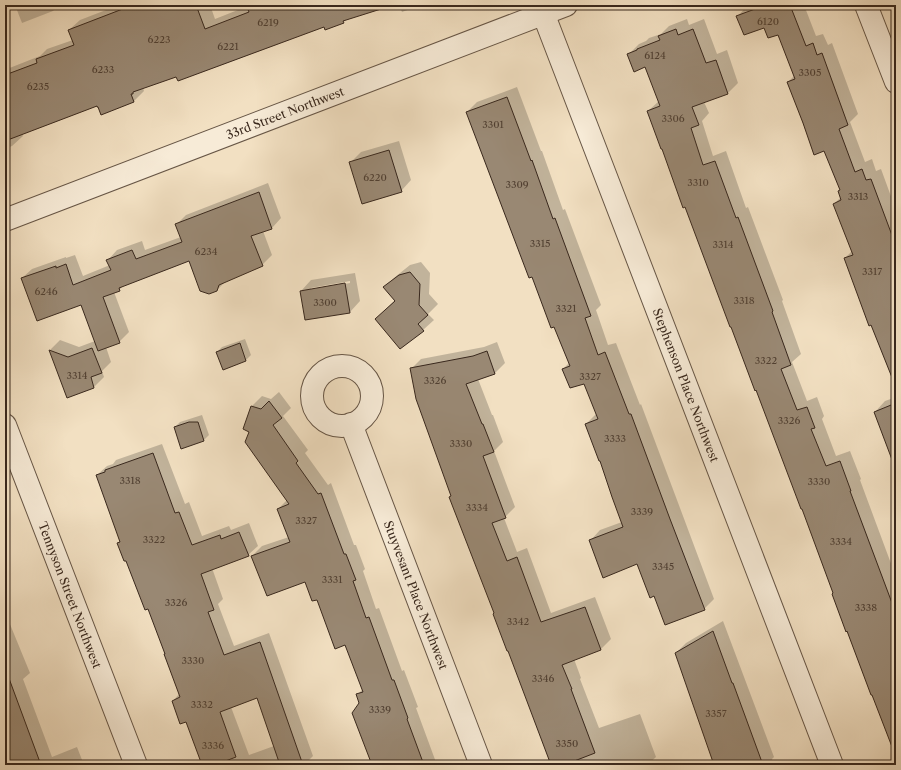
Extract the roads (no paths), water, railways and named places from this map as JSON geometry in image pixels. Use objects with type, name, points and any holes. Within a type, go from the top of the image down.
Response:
[{"type":"street","name":"33rd Street Northwest","points":[[5,220],[542,9],[566,5]]},
{"type":"street","points":[[866,5],[896,82]]},
{"type":"street","name":"Stephenson Place Northwest","points":[[542,9],[832,765]]},
{"type":"street","name":"Stuyvesant Place Northwest","points":[[352,424],[481,765]]},
{"type":"street","name":"Tennyson Street Northwest","points":[[5,425],[136,765]]}]
